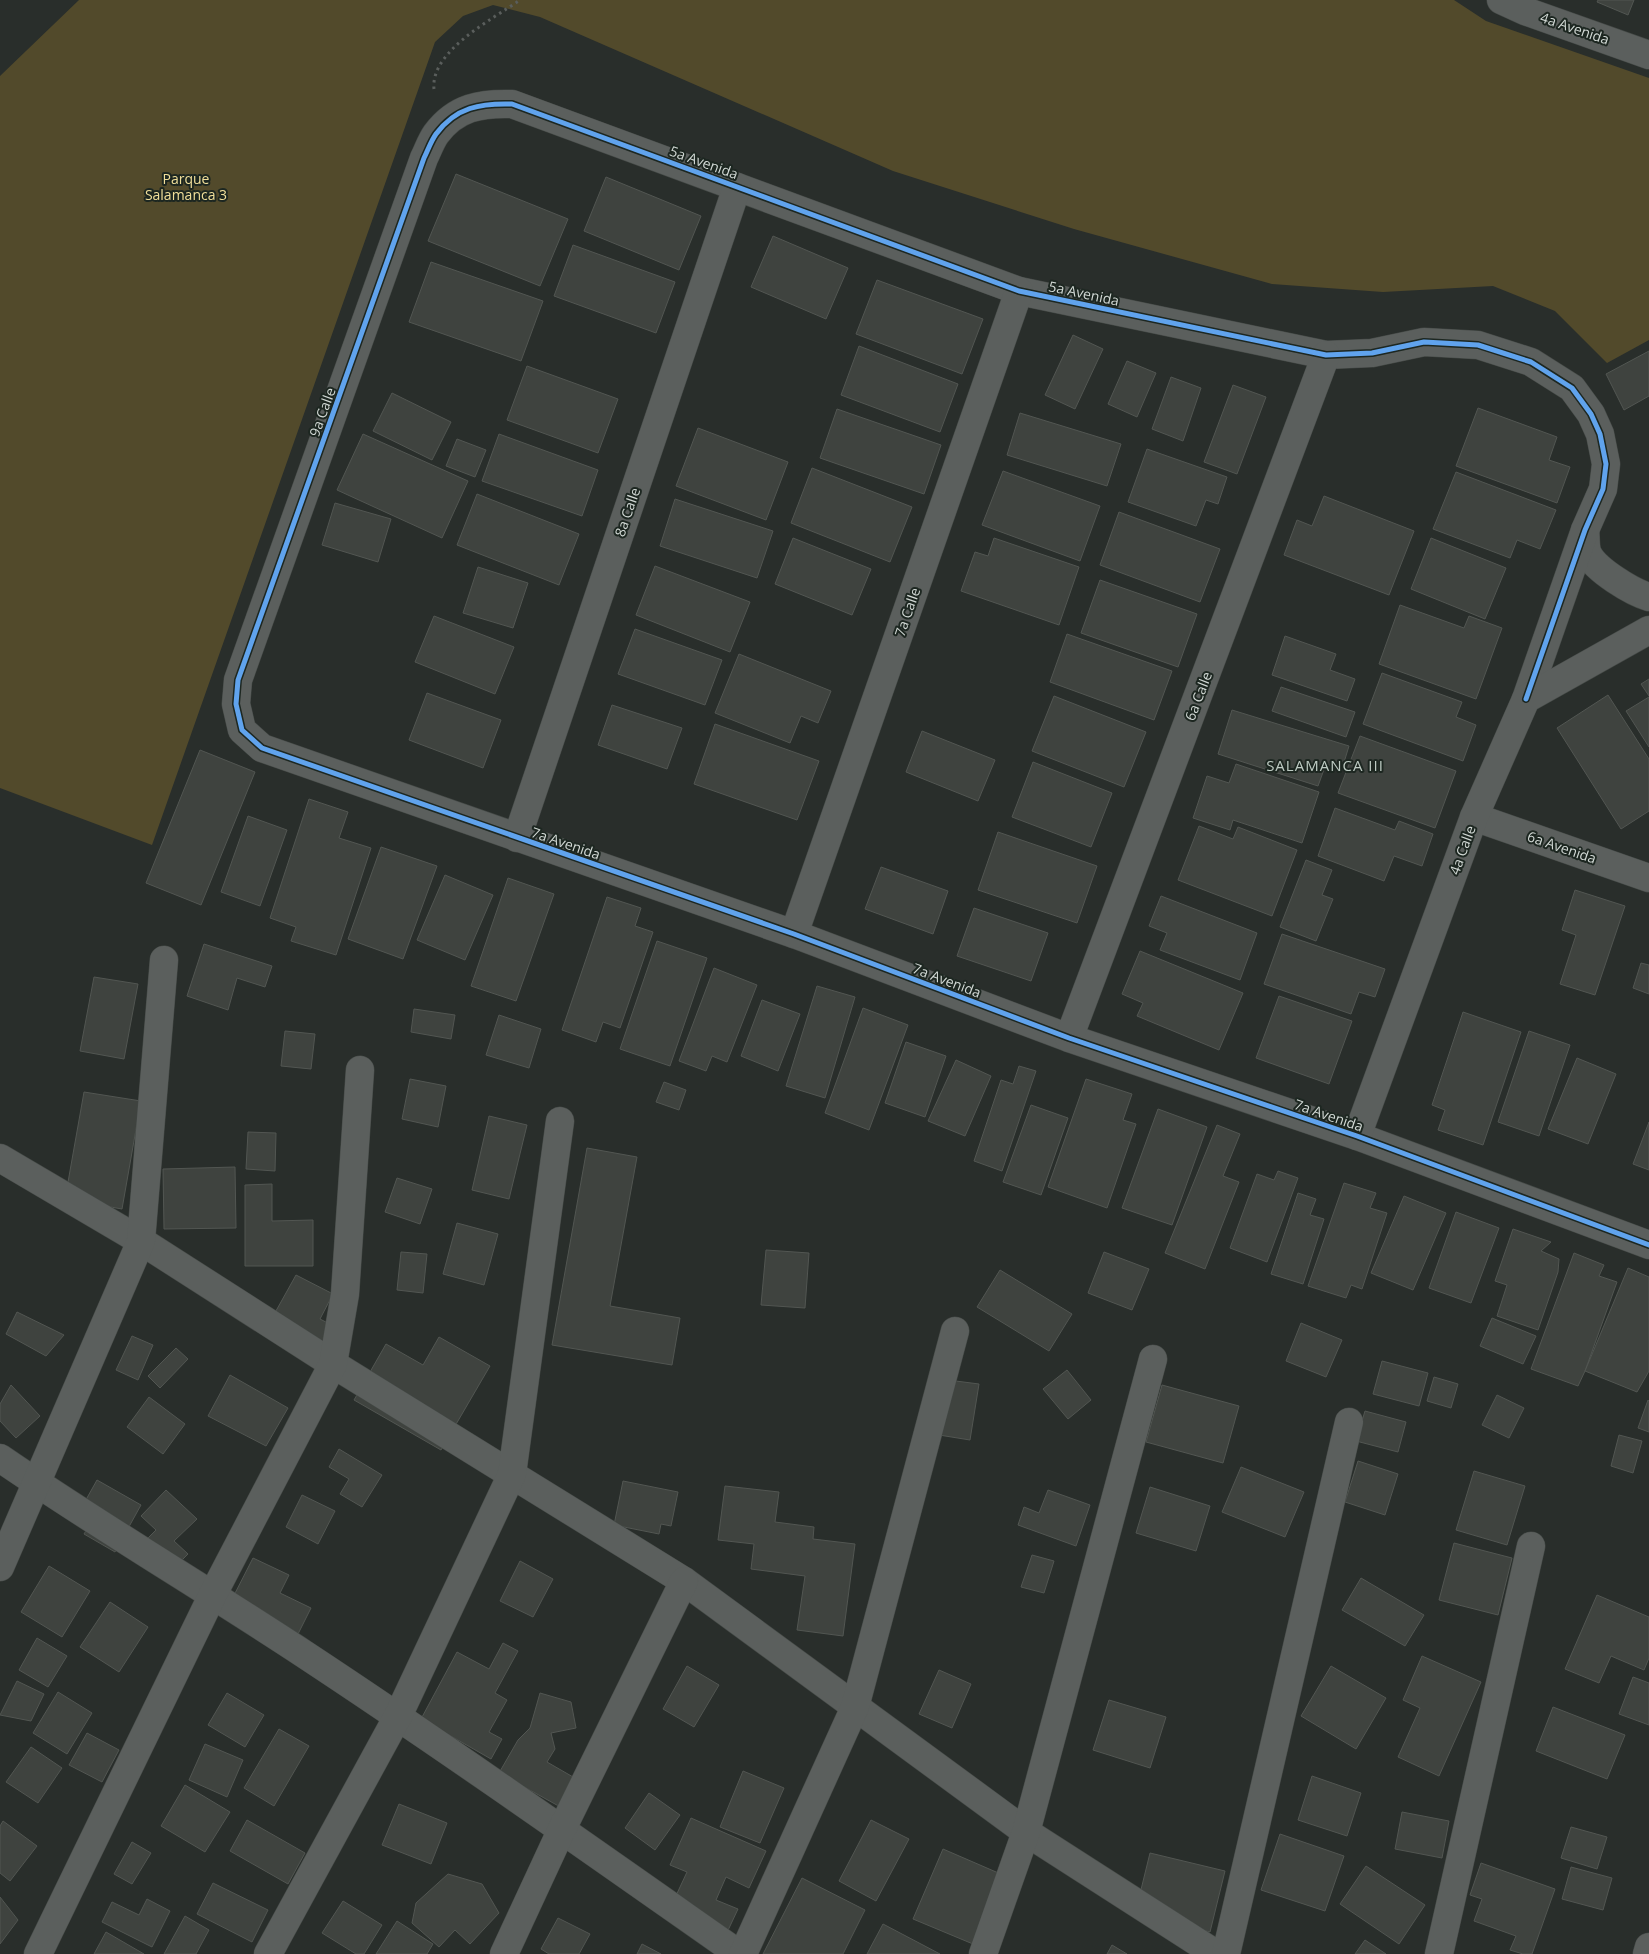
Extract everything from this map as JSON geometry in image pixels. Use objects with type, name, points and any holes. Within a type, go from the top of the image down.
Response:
[{"type":"street","name":"4a Avenida","points":[[1501,0],[1525,11],[1649,55]]},
{"type":"street","name":"5a Avenida","points":[[455,116],[485,104],[512,104],[1019,291],[1326,355],[1372,352],[1424,342],[1478,345],[1532,362],[1572,388],[1590,414],[1600,434],[1606,464],[1603,489],[1585,530]]},
{"type":"street","name":"9a Calle","points":[[242,730],[236,704],[238,680],[424,158],[436,134],[455,116]]},
{"type":"street","name":"8a Calle","points":[[517,838],[737,186]]},
{"type":"street","name":"7a Calle","points":[[794,934],[1019,291]]},
{"type":"street","name":"6a Calle","points":[[1069,1038],[1326,355]]},
{"type":"street","points":[[1585,530],[1588,553],[1606,574],[1640,594],[1649,597]]},
{"type":"street","name":"4a Calle","points":[[1356,1136],[1474,817],[1526,699],[1585,530]]},
{"type":"street","points":[[1526,699],[1649,630]]},
{"type":"street","name":"7a Avenida","points":[[242,730],[262,748],[794,934],[1069,1038],[1356,1136],[1649,1245]]},
{"type":"street","name":"6a Avenida","points":[[1474,817],[1649,878]]},
{"type":"street","points":[[0,1567],[38,1484],[141,1241],[164,960]]},
{"type":"street","points":[[38,1954],[213,1594],[333,1364],[345,1294],[360,1070]]},
{"type":"street","points":[[268,1954],[398,1716],[512,1474],[560,1122]]},
{"type":"street","points":[[0,1158],[141,1241],[333,1364],[684,1581],[1026,1832],[1216,1954]]},
{"type":"street","points":[[0,1458],[213,1594],[398,1716],[741,1954],[855,1707],[955,1331]]},
{"type":"street","points":[[983,1954],[1026,1832],[1153,1359]]},
{"type":"street","points":[[1226,1954],[1349,1422]]},
{"type":"street","points":[[1439,1954],[1531,1546]]},
{"type":"street","points":[[504,1954],[562,1830],[684,1581]]},
{"type":"street","points":[[1647,1954],[1649,1947]]},
{"type":"path","points":[[455,116],[434,91],[436,72],[442,61],[450,50],[520,0]]},
{"type":"green space","name":"Parque Salamanca 3","points":[[79,0],[1454,0],[1486,21],[1649,78],[1649,340],[1607,363],[1555,311],[1493,286],[1383,292],[1272,284],[1074,229],[893,171],[540,17],[493,5],[463,16],[435,42],[152,845],[0,788],[0,76]]},
{"type":"building","points":[[1598,0],[1634,0],[1628,15],[1597,2]]},
{"type":"building","points":[[456,174],[568,219],[540,286],[428,241]]},
{"type":"building","points":[[606,177],[701,216],[679,270],[584,231]]},
{"type":"building","points":[[773,236],[848,268],[826,319],[751,287]]},
{"type":"building","points":[[573,245],[675,282],[656,333],[554,296]]},
{"type":"building","points":[[431,262],[543,301],[521,361],[409,322]]},
{"type":"building","points":[[877,280],[983,319],[962,374],[856,334]]},
{"type":"building","points":[[1073,335],[1103,349],[1075,409],[1045,395]]},
{"type":"building","points":[[859,346],[958,384],[940,432],[841,395]]},
{"type":"building","points":[[1649,351],[1649,396],[1624,410],[1606,374]]},
{"type":"building","points":[[1127,361],[1156,373],[1137,417],[1108,404]]},
{"type":"building","points":[[527,366],[618,399],[598,453],[507,420]]},
{"type":"building","points":[[1171,377],[1201,388],[1183,441],[1152,429]]},
{"type":"building","points":[[1233,385],[1266,397],[1237,474],[1204,462]]},
{"type":"building","points":[[392,393],[451,422],[432,460],[373,431]]},
{"type":"building","points":[[1478,408],[1557,437],[1549,460],[1570,467],[1557,503],[1456,466]]},
{"type":"building","points":[[837,409],[941,445],[924,494],[820,458]]},
{"type":"building","points":[[1020,413],[1121,444],[1107,486],[1007,455]]},
{"type":"building","points":[[698,428],[788,462],[766,520],[676,486]]},
{"type":"building","points":[[363,434],[468,481],[442,538],[337,490]]},
{"type":"building","points":[[499,434],[598,470],[582,516],[482,481]]},
{"type":"building","points":[[457,439],[486,450],[475,477],[446,466]]},
{"type":"building","points":[[1147,449],[1227,477],[1218,504],[1206,500],[1196,526],[1128,502]]},
{"type":"building","points":[[812,468],[912,507],[890,562],[791,523]]},
{"type":"building","points":[[1003,471],[1100,506],[1080,561],[982,525]]},
{"type":"building","points":[[1456,472],[1556,510],[1540,549],[1517,540],[1510,558],[1433,529]]},
{"type":"building","points":[[477,494],[579,534],[559,585],[457,545]]},
{"type":"building","points":[[1324,496],[1414,531],[1389,595],[1284,555],[1297,520],[1312,526]]},
{"type":"building","points":[[675,499],[773,531],[757,578],[660,546]]},
{"type":"building","points":[[335,503],[391,519],[378,562],[322,545]]},
{"type":"building","points":[[1119,512],[1220,549],[1200,602],[1100,565]]},
{"type":"building","points":[[793,538],[871,569],[852,615],[775,584]]},
{"type":"building","points":[[994,538],[1079,567],[1059,625],[961,591],[975,552],[988,556]]},
{"type":"building","points":[[1431,538],[1506,568],[1485,619],[1411,589]]},
{"type":"building","points":[[655,566],[750,602],[730,652],[636,615]]},
{"type":"building","points":[[478,567],[528,583],[513,628],[463,613]]},
{"type":"building","points":[[1100,580],[1197,614],[1178,667],[1081,633]]},
{"type":"building","points":[[1400,605],[1464,628],[1469,616],[1502,628],[1476,699],[1379,664]]},
{"type":"building","points":[[434,616],[514,647],[495,694],[415,662]]},
{"type":"building","points":[[635,629],[722,660],[705,705],[618,674]]},
{"type":"building","points":[[1067,634],[1172,671],[1154,720],[1050,682]]},
{"type":"building","points":[[1285,636],[1336,654],[1330,670],[1355,679],[1347,701],[1272,675]]},
{"type":"building","points":[[739,654],[831,691],[818,723],[801,716],[790,743],[715,713]]},
{"type":"building","points":[[1382,673],[1462,702],[1456,717],[1476,725],[1463,761],[1363,724]]},
{"type":"building","points":[[1649,679],[1649,696],[1641,684]]},
{"type":"building","points":[[1281,687],[1355,712],[1346,737],[1272,711]]},
{"type":"building","points":[[427,693],[501,720],[483,768],[409,740]]},
{"type":"building","points":[[1608,695],[1649,759],[1649,811],[1621,829],[1557,728]]},
{"type":"building","points":[[1054,696],[1146,732],[1124,787],[1032,751]]},
{"type":"building","points":[[1649,697],[1649,747],[1626,711]]},
{"type":"building","points":[[612,705],[682,728],[667,769],[598,745]]},
{"type":"building","points":[[1232,710],[1349,746],[1342,769],[1326,764],[1318,786],[1218,754]]},
{"type":"building","points":[[715,724],[819,761],[797,820],[694,784]]},
{"type":"building","points":[[922,731],[995,760],[978,801],[906,772]]},
{"type":"building","points":[[1360,736],[1456,771],[1435,828],[1338,793]]},
{"type":"building","points":[[200,750],[255,772],[201,905],[146,883]]},
{"type":"building","points":[[1033,762],[1112,793],[1091,847],[1012,817]]},
{"type":"building","points":[[1236,764],[1319,792],[1302,843],[1233,820],[1230,830],[1193,818],[1207,776],[1229,783]]},
{"type":"building","points":[[309,799],[348,812],[339,838],[371,848],[336,955],[291,941],[296,927],[270,918]]},
{"type":"building","points":[[1335,808],[1395,830],[1399,821],[1433,834],[1422,866],[1394,856],[1384,881],[1318,856]]},
{"type":"building","points":[[248,816],[287,830],[260,906],[221,892]]},
{"type":"building","points":[[1199,826],[1233,839],[1238,827],[1297,850],[1272,916],[1178,880]]},
{"type":"building","points":[[998,832],[1097,866],[1077,923],[978,890]]},
{"type":"building","points":[[381,847],[437,866],[403,959],[348,939]]},
{"type":"building","points":[[1306,860],[1332,870],[1322,895],[1333,899],[1316,941],[1280,927]]},
{"type":"building","points":[[881,867],[948,891],[933,934],[865,909]]},
{"type":"building","points":[[445,875],[493,895],[465,960],[417,940]]},
{"type":"building","points":[[508,878],[554,894],[516,1001],[471,986]]},
{"type":"building","points":[[1575,890],[1625,906],[1595,995],[1560,984],[1576,935],[1562,930]]},
{"type":"building","points":[[1161,896],[1257,933],[1240,980],[1160,950],[1167,933],[1149,926]]},
{"type":"building","points":[[607,897],[641,908],[635,926],[653,932],[620,1028],[603,1022],[596,1042],[562,1030]]},
{"type":"building","points":[[974,908],[1048,933],[1031,981],[957,956]]},
{"type":"building","points":[[1282,934],[1385,969],[1375,997],[1359,992],[1351,1014],[1264,984]]},
{"type":"building","points":[[657,941],[707,958],[670,1066],[620,1049]]},
{"type":"building","points":[[204,944],[272,966],[265,987],[237,978],[228,1010],[187,996]]},
{"type":"building","points":[[1140,951],[1243,993],[1219,1050],[1137,1016],[1143,1003],[1122,994]]},
{"type":"building","points":[[1641,963],[1649,965],[1649,994],[1633,988]]},
{"type":"building","points":[[714,968],[757,985],[727,1062],[712,1056],[706,1071],[679,1061]]},
{"type":"building","points":[[94,977],[138,984],[124,1059],[80,1051]]},
{"type":"building","points":[[817,986],[855,997],[825,1098],[786,1086]]},
{"type":"building","points":[[1279,996],[1352,1021],[1329,1084],[1256,1058]]},
{"type":"building","points":[[762,1000],[800,1014],[778,1071],[741,1056]]},
{"type":"building","points":[[863,1008],[908,1025],[869,1130],[825,1113]]},
{"type":"building","points":[[414,1009],[455,1015],[451,1039],[411,1032]]},
{"type":"building","points":[[1463,1012],[1521,1032],[1483,1145],[1438,1130],[1445,1110],[1432,1105]]},
{"type":"building","points":[[499,1015],[541,1029],[529,1068],[486,1055]]},
{"type":"building","points":[[285,1031],[315,1034],[311,1069],[281,1066]]},
{"type":"building","points":[[1529,1031],[1570,1045],[1539,1136],[1498,1122]]},
{"type":"building","points":[[906,1042],[946,1056],[925,1117],[885,1103]]},
{"type":"building","points":[[1577,1058],[1616,1074],[1588,1144],[1548,1129]]},
{"type":"building","points":[[956,1060],[991,1076],[965,1136],[928,1121]]},
{"type":"building","points":[[1019,1066],[1036,1071],[1002,1171],[974,1161],[1001,1080],[1013,1084]]},
{"type":"building","points":[[410,1079],[446,1086],[438,1127],[402,1119]]},
{"type":"building","points":[[1086,1079],[1132,1094],[1123,1120],[1136,1124],[1107,1208],[1048,1187]]},
{"type":"building","points":[[664,1082],[686,1090],[679,1110],[656,1102]]},
{"type":"building","points":[[84,1092],[141,1101],[122,1209],[65,1199]]},
{"type":"building","points":[[1031,1105],[1068,1118],[1041,1195],[1003,1182]]},
{"type":"building","points":[[1158,1109],[1207,1127],[1172,1225],[1122,1208]]},
{"type":"building","points":[[489,1116],[527,1125],[509,1199],[472,1190]]},
{"type":"building","points":[[1649,1122],[1649,1170],[1633,1164]]},
{"type":"building","points":[[1217,1125],[1240,1134],[1223,1176],[1239,1182],[1205,1269],[1165,1253]]},
{"type":"building","points":[[248,1132],[276,1133],[275,1171],[246,1169]]},
{"type":"building","points":[[587,1148],[637,1157],[610,1306],[680,1318],[672,1365],[552,1345]]},
{"type":"building","points":[[235,1167],[236,1228],[164,1229],[163,1169]]},
{"type":"building","points":[[1278,1171],[1298,1178],[1267,1262],[1230,1248],[1257,1174],[1274,1180]]},
{"type":"building","points":[[397,1178],[432,1189],[420,1224],[385,1212]]},
{"type":"building","points":[[1344,1183],[1376,1193],[1370,1208],[1387,1213],[1362,1289],[1351,1285],[1346,1298],[1308,1286]]},
{"type":"building","points":[[272,1184],[272,1221],[313,1220],[313,1266],[245,1266],[245,1185]]},
{"type":"building","points":[[1298,1193],[1316,1199],[1310,1215],[1324,1219],[1303,1284],[1271,1274]]},
{"type":"building","points":[[1404,1196],[1446,1213],[1413,1290],[1371,1273]]},
{"type":"building","points":[[1456,1212],[1499,1228],[1471,1303],[1429,1288]]},
{"type":"building","points":[[457,1223],[498,1234],[484,1285],[443,1274]]},
{"type":"building","points":[[1513,1229],[1551,1242],[1541,1251],[1559,1259],[1558,1272],[1538,1330],[1497,1316],[1507,1285],[1495,1281]]},
{"type":"building","points":[[766,1250],[809,1253],[805,1308],[761,1305]]},
{"type":"building","points":[[401,1252],[427,1254],[423,1293],[397,1290]]},
{"type":"building","points":[[1104,1252],[1149,1269],[1132,1310],[1088,1293]]},
{"type":"building","points":[[1574,1253],[1604,1265],[1599,1276],[1617,1282],[1578,1386],[1531,1369]]},
{"type":"building","points":[[1628,1268],[1649,1277],[1649,1371],[1637,1392],[1585,1371]]},
{"type":"building","points":[[1000,1270],[1072,1314],[1049,1351],[977,1307]]},
{"type":"building","points":[[296,1275],[333,1294],[320,1319],[345,1332],[331,1361],[267,1327]]},
{"type":"building","points":[[17,1312],[64,1335],[46,1356],[6,1334]]},
{"type":"building","points":[[1492,1318],[1536,1336],[1523,1364],[1480,1346]]},
{"type":"building","points":[[1301,1323],[1342,1340],[1326,1377],[1286,1361]]},
{"type":"building","points":[[132,1336],[153,1345],[138,1380],[116,1370]]},
{"type":"building","points":[[439,1337],[490,1366],[441,1450],[354,1400],[386,1344],[423,1365]]},
{"type":"building","points":[[176,1348],[188,1359],[160,1388],[148,1376]]},
{"type":"building","points":[[1382,1361],[1428,1373],[1419,1406],[1373,1394]]},
{"type":"building","points":[[1067,1370],[1091,1400],[1068,1419],[1043,1389]]},
{"type":"building","points":[[230,1375],[288,1408],[266,1446],[208,1416]]},
{"type":"building","points":[[1434,1377],[1458,1384],[1451,1408],[1427,1401]]},
{"type":"building","points":[[948,1380],[979,1384],[970,1440],[939,1435]]},
{"type":"building","points":[[11,1385],[40,1416],[16,1438],[0,1421],[0,1404]]},
{"type":"building","points":[[1162,1385],[1239,1406],[1223,1463],[1146,1442]]},
{"type":"building","points":[[1497,1395],[1524,1408],[1509,1438],[1482,1425]]},
{"type":"building","points":[[149,1397],[185,1424],[163,1454],[127,1427]]},
{"type":"building","points":[[1649,1401],[1649,1432],[1638,1428]]},
{"type":"building","points":[[1365,1411],[1406,1422],[1398,1452],[1356,1441]]},
{"type":"building","points":[[1619,1435],[1642,1441],[1633,1473],[1611,1466]]},
{"type":"building","points":[[339,1449],[382,1475],[362,1507],[340,1494],[349,1479],[329,1467]]},
{"type":"building","points":[[1358,1461],[1398,1474],[1385,1515],[1345,1502]]},
{"type":"building","points":[[1241,1467],[1304,1492],[1285,1537],[1222,1512]]},
{"type":"building","points":[[1474,1471],[1525,1486],[1507,1545],[1456,1530]]},
{"type":"building","points":[[97,1480],[141,1505],[115,1552],[84,1534],[92,1521],[78,1514]]},
{"type":"building","points":[[623,1481],[678,1492],[671,1526],[661,1524],[659,1534],[614,1525]]},
{"type":"building","points":[[725,1486],[779,1492],[775,1522],[814,1527],[813,1539],[855,1544],[843,1636],[797,1630],[805,1576],[751,1569],[754,1544],[718,1540]]},
{"type":"building","points":[[1150,1487],[1210,1506],[1196,1551],[1136,1533]]},
{"type":"building","points":[[166,1490],[197,1519],[174,1541],[188,1554],[162,1580],[146,1564],[142,1544],[156,1530],[141,1516]]},
{"type":"building","points":[[1048,1490],[1090,1505],[1076,1546],[1018,1525],[1024,1507],[1039,1513]]},
{"type":"building","points":[[302,1495],[335,1511],[318,1544],[286,1527]]},
{"type":"building","points":[[1454,1543],[1512,1558],[1498,1615],[1439,1600]]},
{"type":"building","points":[[1032,1555],[1054,1561],[1044,1593],[1021,1587]]},
{"type":"building","points":[[253,1558],[289,1575],[280,1593],[311,1608],[295,1640],[228,1607]]},
{"type":"building","points":[[520,1561],[553,1579],[533,1617],[500,1601]]},
{"type":"building","points":[[49,1566],[90,1591],[62,1637],[21,1612]]},
{"type":"building","points":[[1361,1578],[1424,1615],[1405,1646],[1342,1610]]},
{"type":"building","points":[[1597,1595],[1649,1617],[1649,1658],[1644,1670],[1611,1656],[1599,1683],[1565,1669]]},
{"type":"building","points":[[110,1602],[148,1627],[119,1672],[80,1647]]},
{"type":"building","points":[[37,1638],[67,1656],[48,1687],[19,1670]]},
{"type":"building","points":[[503,1643],[518,1651],[495,1693],[507,1700],[489,1732],[502,1739],[491,1759],[421,1719],[457,1652],[489,1669]]},
{"type":"building","points":[[1422,1656],[1481,1682],[1439,1776],[1398,1757],[1420,1708],[1403,1700]]},
{"type":"building","points":[[687,1666],[719,1685],[694,1727],[663,1709]]},
{"type":"building","points":[[1331,1666],[1386,1698],[1356,1749],[1301,1716]]},
{"type":"building","points":[[939,1670],[971,1684],[952,1728],[919,1714]]},
{"type":"building","points":[[1633,1677],[1649,1683],[1649,1725],[1619,1714]]},
{"type":"building","points":[[17,1681],[44,1694],[31,1721],[0,1715]]},
{"type":"building","points":[[58,1692],[92,1713],[67,1754],[33,1733]]},
{"type":"building","points":[[227,1693],[264,1715],[245,1747],[208,1725]]},
{"type":"building","points":[[540,1693],[571,1702],[576,1728],[551,1733],[555,1749],[547,1762],[580,1781],[564,1809],[499,1773],[518,1740],[530,1728]]},
{"type":"building","points":[[1109,1700],[1166,1717],[1150,1768],[1093,1750]]},
{"type":"building","points":[[1553,1707],[1625,1735],[1607,1779],[1536,1751]]},
{"type":"building","points":[[279,1729],[309,1746],[274,1806],[244,1788]]},
{"type":"building","points":[[87,1733],[119,1750],[102,1782],[69,1765]]},
{"type":"building","points":[[205,1744],[243,1760],[227,1797],[189,1780]]},
{"type":"building","points":[[31,1747],[62,1768],[38,1803],[6,1782]]},
{"type":"building","points":[[743,1771],[784,1788],[760,1843],[720,1827]]},
{"type":"building","points":[[1312,1776],[1361,1793],[1347,1836],[1298,1820]]},
{"type":"building","points":[[185,1785],[230,1812],[205,1852],[161,1826]]},
{"type":"building","points":[[649,1793],[680,1815],[655,1850],[625,1828]]},
{"type":"building","points":[[399,1804],[447,1823],[431,1864],[382,1845]]},
{"type":"building","points":[[1402,1812],[1449,1821],[1442,1858],[1395,1849]]},
{"type":"building","points":[[691,1818],[766,1851],[749,1888],[726,1877],[716,1900],[738,1909],[723,1941],[667,1915],[687,1872],[670,1865]]},
{"type":"building","points":[[247,1820],[305,1853],[288,1884],[230,1851]]},
{"type":"building","points":[[871,1820],[909,1839],[876,1901],[839,1881]]},
{"type":"building","points":[[3,1821],[37,1846],[10,1881],[0,1873],[0,1826]]},
{"type":"building","points":[[1571,1827],[1607,1837],[1597,1869],[1561,1858]]},
{"type":"building","points":[[1280,1834],[1344,1856],[1325,1911],[1261,1890]]},
{"type":"building","points":[[132,1842],[151,1853],[132,1884],[114,1874]]},
{"type":"building","points":[[943,1849],[1003,1875],[973,1944],[913,1919]]},
{"type":"building","points":[[1150,1853],[1225,1871],[1210,1932],[1135,1914]]},
{"type":"building","points":[[1481,1863],[1555,1889],[1532,1954],[1523,1954],[1510,1950],[1516,1936],[1474,1921],[1482,1899],[1470,1895]]},
{"type":"building","points":[[1366,1866],[1425,1905],[1399,1944],[1340,1904]]},
{"type":"building","points":[[1571,1867],[1612,1878],[1603,1910],[1562,1899]]},
{"type":"building","points":[[448,1874],[482,1884],[499,1913],[470,1944],[455,1930],[439,1947],[412,1923],[416,1903]]},
{"type":"building","points":[[802,1878],[865,1910],[843,1954],[763,1954]]},
{"type":"building","points":[[213,1883],[268,1910],[252,1942],[197,1914]]},
{"type":"building","points":[[0,1897],[18,1920],[0,1944]]},
{"type":"building","points":[[147,1899],[170,1911],[152,1947],[102,1922],[112,1902],[139,1915]]},
{"type":"building","points":[[343,1901],[382,1925],[364,1954],[356,1954],[322,1933]]},
{"type":"building","points":[[185,1916],[209,1930],[196,1954],[164,1954]]},
{"type":"building","points":[[558,1918],[590,1934],[579,1954],[549,1954],[541,1949]]},
{"type":"building","points":[[397,1921],[433,1944],[427,1954],[376,1954]]},
{"type":"building","points":[[883,1924],[940,1954],[867,1954]]},
{"type":"building","points":[[106,1932],[144,1954],[94,1954]]},
{"type":"building","points":[[1365,1940],[1386,1954],[1355,1954]]},
{"type":"building","points":[[642,1944],[661,1954],[637,1954]]},
{"type":"building","points":[[1112,1945],[1127,1954],[1107,1954]]},
{"type":"cycle path","points":[[1526,699],[1585,530],[1603,489],[1606,464],[1600,434],[1591,414],[1572,388],[1531,362],[1478,345],[1424,342],[1372,353],[1326,355],[1019,291],[512,104],[490,104],[461,112],[452,118],[436,134],[424,158],[238,680],[236,704],[242,730],[262,748],[794,934],[1069,1038],[1357,1136],[1649,1245]]},
{"type":"district","name":"SALAMANCA III","points":[[1325,765]]}]
